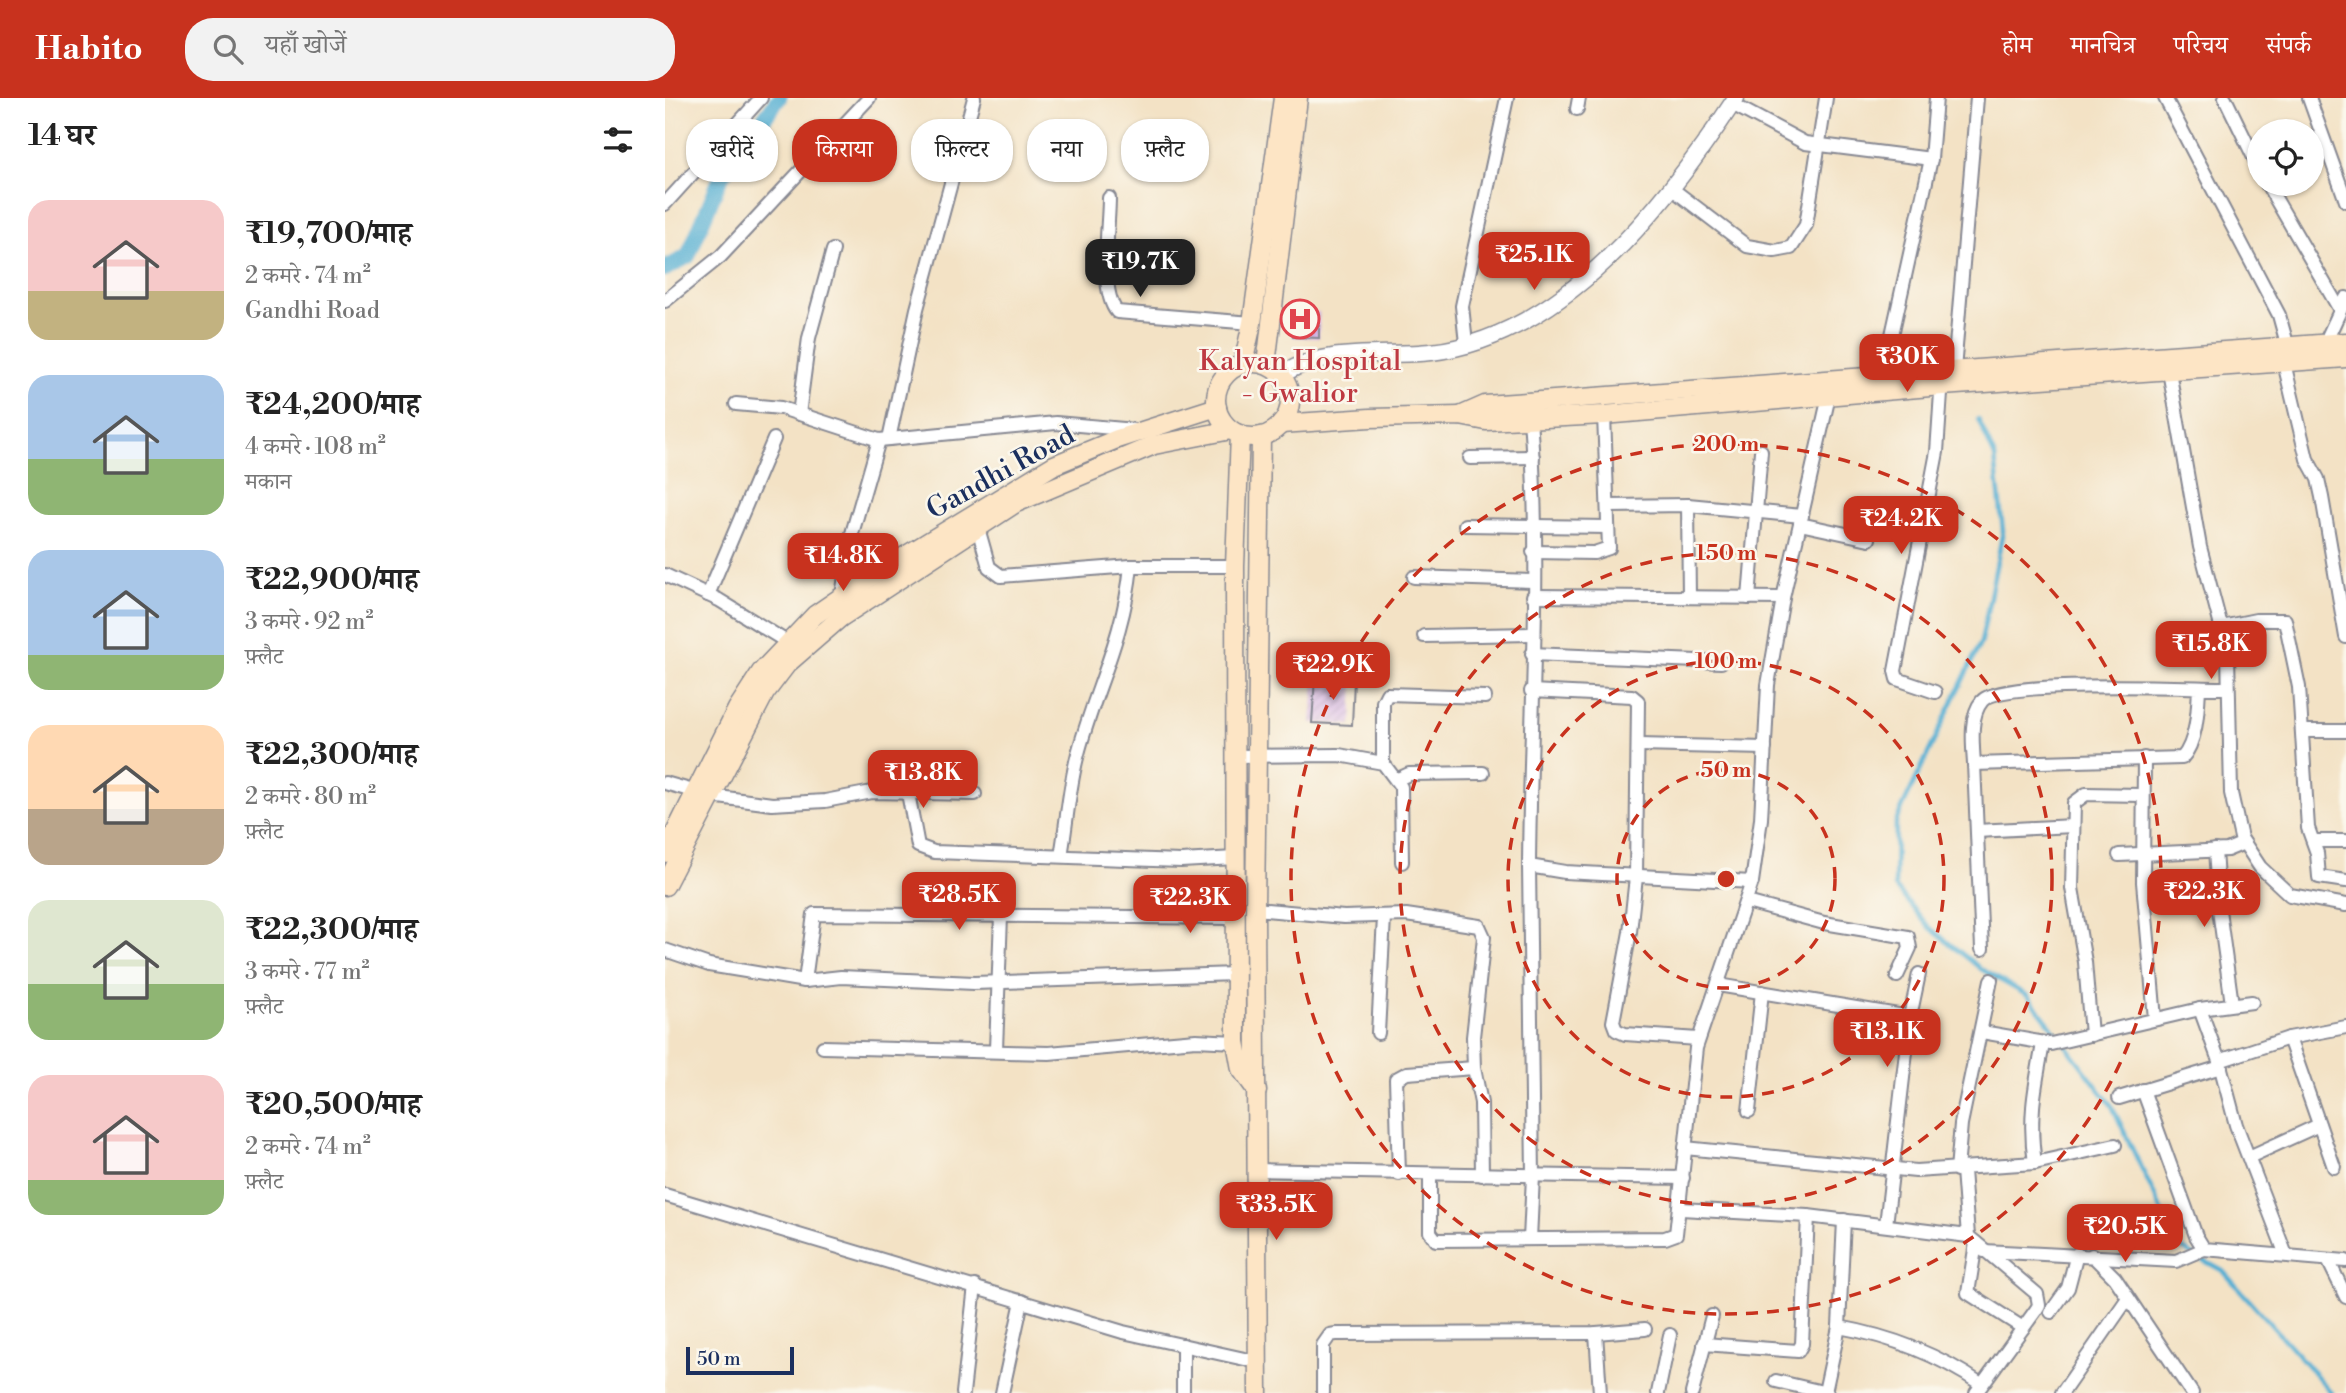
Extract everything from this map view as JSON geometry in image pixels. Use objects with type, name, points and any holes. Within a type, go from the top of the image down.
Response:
[{"type":"main road","points":[[1243,365],[1252,323],[1283,98]]},
{"type":"main road","points":[[1266,365],[1298,98]]},
{"type":"main road","points":[[1946,375],[2169,371],[2288,357],[2325,343],[2346,342]]},
{"type":"main road","points":[[1460,416],[1485,405],[1881,384],[1946,375],[2288,357],[2346,358]]},
{"type":"main road","points":[[1257,1091],[1241,1069],[1236,1042],[1236,432],[1217,407],[1219,386],[1233,369],[1243,365],[1266,365],[1281,376],[1287,385],[1290,406],[1281,425]]},
{"type":"main road","points":[[665,886],[704,794],[765,694],[787,664],[840,618],[1016,503],[1149,438],[1236,432],[1261,436],[1281,425],[1460,416],[1486,421],[1604,415],[1829,396],[1881,384]]},
{"type":"main road","name":"Gandhi Road","points":[[665,853],[704,794],[737,709],[761,672],[815,615],[1054,465],[1149,438],[1217,407]]},
{"type":"main road","points":[[1258,1393],[1255,909],[1261,436]]},
{"type":"street","points":[[665,204],[761,98]]},
{"type":"street","points":[[665,301],[721,256],[869,98]]},
{"type":"street","points":[[842,596],[846,556],[884,440],[916,309],[974,98]]},
{"type":"street","points":[[1466,343],[1462,306],[1507,98]]},
{"type":"street","points":[[1671,188],[1747,246],[1776,251],[1791,248],[1806,225],[1826,98]]},
{"type":"street","points":[[1881,384],[1931,159],[1936,98]]},
{"type":"street","points":[[1935,692],[1902,682],[1897,679],[1895,671],[1937,452],[1977,98]]},
{"type":"street","points":[[2165,98],[2279,315],[2307,459],[2318,479],[2322,497],[2346,637]]},
{"type":"street","points":[[2225,98],[2247,143]]},
{"type":"street","points":[[2309,98],[2346,201]]},
{"type":"street","points":[[1281,376],[1296,365],[1359,355],[1432,352],[1505,331],[1536,314],[1637,231],[1734,101],[1805,143],[1931,159]]},
{"type":"street","points":[[2274,196],[2340,310]]},
{"type":"street","points":[[1109,198],[1107,287],[1110,303],[1117,312],[1252,323]]},
{"type":"street","points":[[799,414],[809,338],[833,250]]},
{"type":"street","points":[[2325,343],[2346,298]]},
{"type":"street","points":[[2169,371],[2200,547],[2228,653],[2231,793],[2244,843],[2260,867],[2290,895],[2346,906]]},
{"type":"street","points":[[1430,1174],[1430,1232],[1436,1240],[1670,1238],[1676,1234],[1681,1209],[1698,1039],[1752,882],[1761,819],[1768,685],[1783,598],[1829,396]]},
{"type":"street","points":[[736,404],[781,408],[884,440],[1056,423],[1149,438]]},
{"type":"street","points":[[1533,552],[1605,551],[1609,548],[1604,415]]},
{"type":"street","points":[[1530,419],[1533,457],[1529,866],[1533,1175],[1531,1239]]},
{"type":"street","points":[[708,595],[774,439]]},
{"type":"street","points":[[1749,598],[1761,451]]},
{"type":"street","points":[[1470,458],[1533,457]]},
{"type":"street","points":[[1609,506],[1688,505],[1755,512],[1801,520],[1869,540]]},
{"type":"street","points":[[1688,505],[1689,597]]},
{"type":"street","points":[[1465,526],[1608,527]]},
{"type":"street","points":[[978,528],[989,567],[1001,576],[1131,566],[1235,566]]},
{"type":"street","points":[[1061,856],[1078,752],[1111,663],[1127,605],[1131,566]]},
{"type":"street","points":[[665,575],[708,595],[787,642]]},
{"type":"street","points":[[1413,577],[1533,581]]},
{"type":"street","points":[[1533,596],[1783,598]]},
{"type":"street","points":[[2222,627],[2256,620],[2285,620],[2295,666],[2303,731],[2308,828],[2319,877],[2346,881]]},
{"type":"street","points":[[1424,636],[1533,634]]},
{"type":"street","points":[[1532,654],[1721,662]]},
{"type":"street","points":[[1982,949],[1973,764],[1976,710],[1984,699],[1997,692],[2074,687],[2228,688]]},
{"type":"street","points":[[1973,764],[2182,758],[2187,752],[2196,719],[2199,688]]},
{"type":"street","points":[[1531,691],[1635,698],[1639,706],[1636,877],[1630,932],[1613,1012],[1616,1030],[1625,1034],[1698,1039]]},
{"type":"street","points":[[1383,763],[1383,702],[1387,694],[1485,697]]},
{"type":"street","points":[[2303,731],[2346,731]]},
{"type":"street","points":[[1639,745],[1766,748]]},
{"type":"street","points":[[1235,756],[1339,755],[1383,763],[1398,779],[1401,787],[1402,862]]},
{"type":"street","points":[[2144,758],[2141,795],[2145,918],[2155,1019]]},
{"type":"street","points":[[1398,779],[1409,774],[1483,773]]},
{"type":"street","points":[[665,783],[704,794],[772,804],[825,801],[872,792],[975,794]]},
{"type":"street","points":[[908,793],[918,846],[934,852],[1181,862],[1235,858]]},
{"type":"street","points":[[2091,1035],[2085,961],[2072,888],[2074,803],[2081,795],[2141,795]]},
{"type":"street","points":[[1977,831],[2073,826]]},
{"type":"street","points":[[2313,841],[2346,841]]},
{"type":"street","points":[[2119,855],[2215,850],[2244,843]]},
{"type":"street","points":[[2215,850],[2219,910],[2232,1004]]},
{"type":"street","points":[[1529,866],[1636,877],[1752,882]]},
{"type":"street","points":[[1747,902],[1823,923],[1908,937],[1910,948],[1897,976]]},
{"type":"street","points":[[1255,909],[1344,917],[1406,915],[1473,923],[1483,931],[1473,1068],[1481,1103],[1482,1175]]},
{"type":"street","points":[[805,981],[814,914],[1235,918]]},
{"type":"street","points":[[996,1049],[1001,916]]},
{"type":"street","points":[[1378,1033],[1384,917]]},
{"type":"street","points":[[665,950],[709,965],[805,981],[841,977],[997,983],[1235,974]]},
{"type":"street","points":[[1886,1225],[1910,1017],[1919,974]]},
{"type":"street","points":[[1991,980],[1961,1124],[1960,1170],[1976,1243],[1968,1293],[2023,1328]]},
{"type":"street","points":[[1718,985],[1910,1017]]},
{"type":"street","points":[[1749,1111],[1762,992]]},
{"type":"street","points":[[1982,1032],[2053,1044],[2200,1009],[2252,1002]]},
{"type":"street","points":[[2200,1009],[2220,1064],[2236,1125],[2286,1255]]},
{"type":"street","points":[[2119,1098],[2289,1038],[2346,1027]]},
{"type":"street","points":[[2289,1038],[2334,1167]]},
{"type":"street","points":[[823,1046],[996,1049],[1049,1053],[1196,1040],[1236,1042]]},
{"type":"street","points":[[2035,1163],[2030,1131],[2031,1107],[2053,1044]]},
{"type":"street","points":[[1399,1174],[1396,1079],[1407,1073],[1473,1068]]},
{"type":"street","points":[[2143,1090],[2196,1236],[2204,1249]]},
{"type":"street","points":[[2249,1157],[2319,1125]]},
{"type":"street","points":[[1685,1148],[1891,1170],[1960,1170],[2035,1163],[2115,1145]]},
{"type":"street","points":[[1255,1170],[1683,1178]]},
{"type":"street","points":[[665,1195],[1123,1332],[1258,1362]]},
{"type":"street","points":[[1681,1209],[1844,1220],[1886,1225],[1976,1243],[2077,1254],[2181,1261],[2204,1249],[2346,1261]]},
{"type":"street","points":[[1704,1345],[1798,1351],[1802,1345],[1808,1216]]},
{"type":"street","points":[[1776,1381],[1792,1388],[1826,1392],[1839,1327],[1844,1220]]},
{"type":"street","points":[[1839,1327],[1871,1333],[1907,1346],[1979,1388],[2039,1305],[2037,1294],[1976,1243]]},
{"type":"street","points":[[2051,1312],[2068,1288],[2077,1254]]},
{"type":"street","points":[[2092,1255],[2115,1278],[2192,1393]]},
{"type":"street","points":[[2328,1260],[2346,1297]]},
{"type":"street","points":[[963,1393],[975,1286]]},
{"type":"street","points":[[2062,1393],[2128,1298]]},
{"type":"street","points":[[1002,1393],[1022,1301]]},
{"type":"street","points":[[1692,1393],[1712,1316]]},
{"type":"street","points":[[1324,1393],[1323,1345],[1330,1335],[1596,1333],[1645,1329]]},
{"type":"street","points":[[1596,1333],[1600,1393]]},
{"type":"street","points":[[1658,1393],[1670,1335]]},
{"type":"street","points":[[1183,1393],[1184,1345]]},
{"type":"building","points":[[1293,312],[1319,312],[1319,338],[1293,337]]},
{"type":"building","points":[[1315,678],[1354,680],[1352,725],[1312,723]]},
{"type":"waterway","points":[[665,269],[688,256],[721,177],[779,98]]},
{"type":"waterway","points":[[1978,419],[1995,457],[2003,531],[1981,642],[1896,821],[1895,887],[1929,927],[1981,969],[2028,996],[2112,1106],[2179,1247],[2223,1271],[2332,1393]]},
{"type":"place","name":"Kalyan Hospital - Gwalior","points":[[1300,319]]}]
